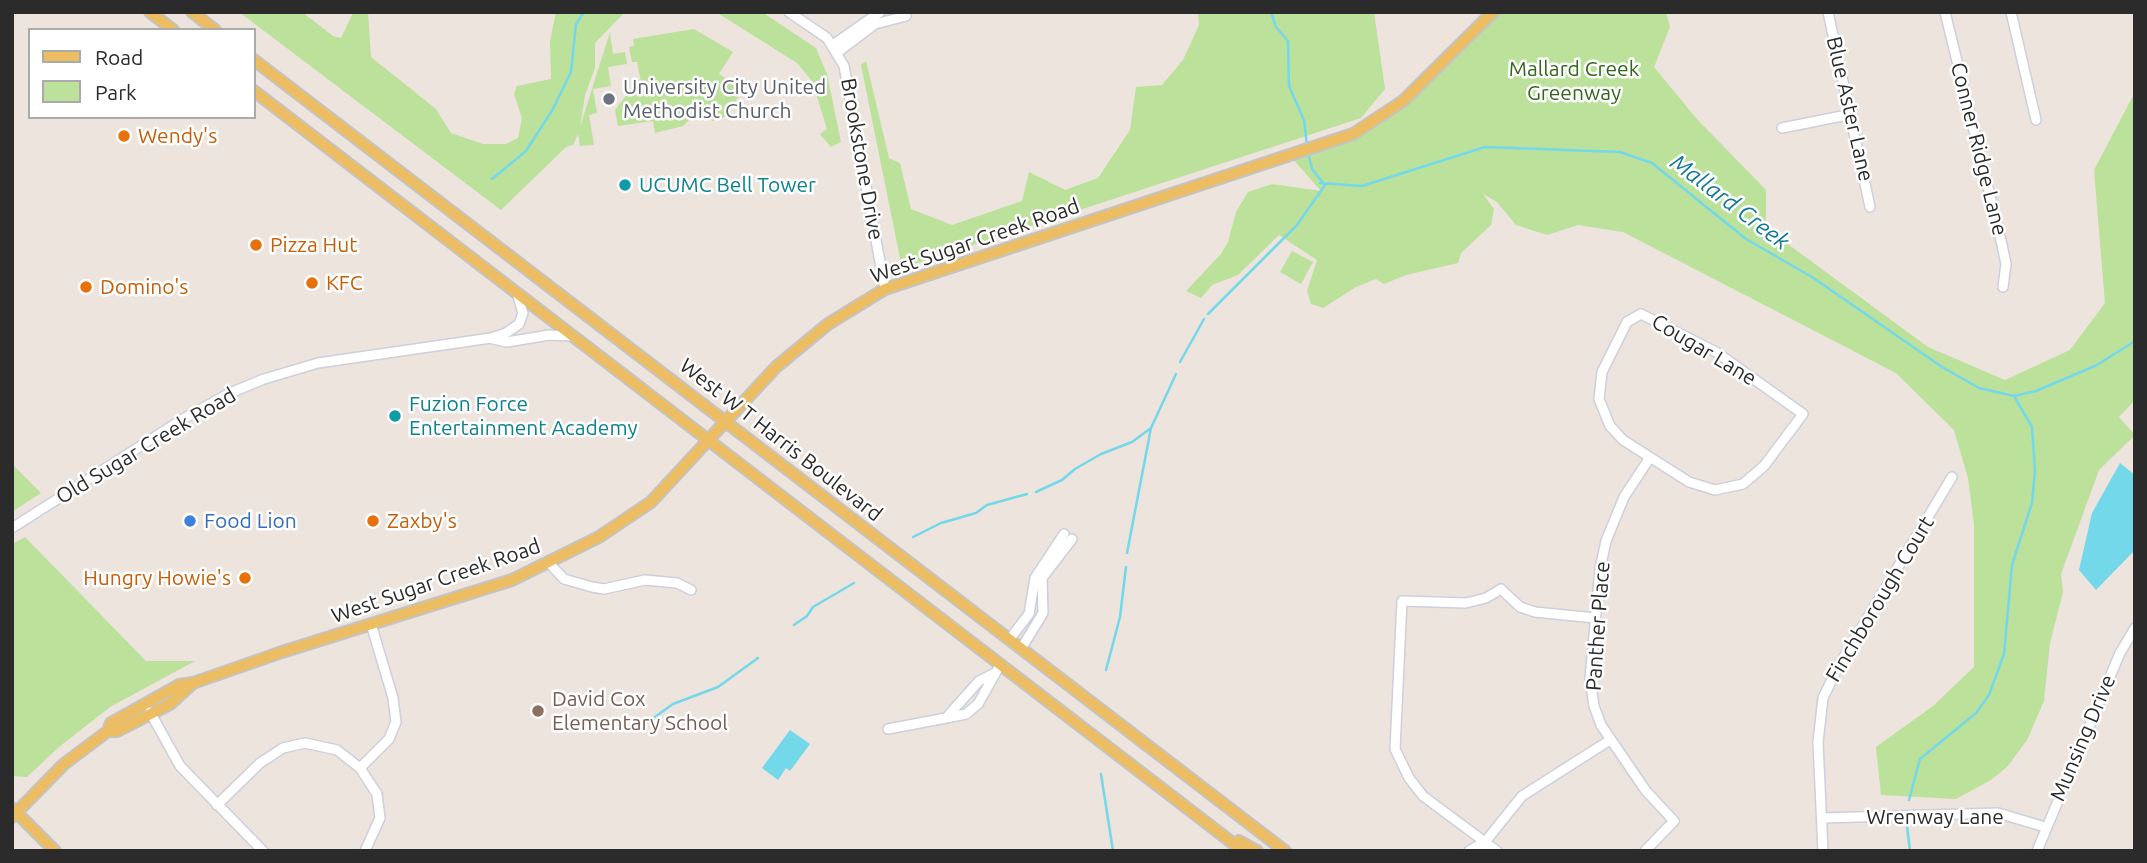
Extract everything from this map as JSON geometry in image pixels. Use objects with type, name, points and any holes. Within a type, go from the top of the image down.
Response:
[{"type":"main road","points":[[150,12],[170,28]]},
{"type":"main road","points":[[192,12],[212,28]]},
{"type":"main road","name":"West Sugar Creek Road","points":[[14,813],[64,764],[108,731],[111,723],[179,685],[193,683],[512,580],[550,564],[599,537],[650,502],[767,376],[810,338],[885,289],[1335,142],[1374,123],[1394,109],[1493,12]]},
{"type":"main road","name":"West W T Harris Boulevard","points":[[256,62],[1285,851]]},
{"type":"main road","name":"West W T Harris Boulevard","points":[[256,93],[709,440],[997,669],[1244,851]]},
{"type":"main road","name":"West Sugar Creek Road","points":[[108,731],[117,732],[150,712],[170,704],[193,683]]},
{"type":"main road","points":[[14,813],[55,851]]},
{"type":"main road","points":[[1209,824],[1257,851]]},
{"type":"street","name":"Brookstone Drive","points":[[789,12],[816,28],[835,48],[849,82],[885,289]]},
{"type":"street","points":[[835,48],[880,12]]},
{"type":"street","name":"Blue Aster Lane","points":[[1828,12],[1870,207]]},
{"type":"street","name":"Conner Ridge Lane","points":[[1945,12],[2002,245],[2006,264],[2003,287]]},
{"type":"street","points":[[2011,12],[2036,120]]},
{"type":"street","points":[[835,48],[875,24],[906,16]]},
{"type":"street","points":[[1782,128],[1852,114]]},
{"type":"street","name":"Old Sugar Creek Road","points":[[12,528],[183,419],[230,393],[264,379],[318,363],[491,338],[519,324],[523,310],[517,293]]},
{"type":"street","name":"Cougar Lane","points":[[1641,314],[1716,352],[1803,414],[1764,466],[1734,487],[1715,490],[1702,487],[1649,459],[1623,440],[1610,426],[1603,414],[1598,387],[1621,332],[1627,322],[1641,314]]},
{"type":"street","name":"Old Sugar Creek Road","points":[[491,338],[507,342],[550,335],[572,336]]},
{"type":"street","name":"Panther Place","points":[[1646,851],[1674,821],[1646,791],[1610,740],[1601,725],[1591,693],[1595,618],[1604,550],[1613,519],[1649,459]]},
{"type":"street","name":"Finchborough Court","points":[[1823,851],[1818,743],[1823,698],[1838,667],[1952,477]]},
{"type":"street","points":[[1009,640],[1029,614],[1035,578],[1068,537],[1042,578],[1043,613],[1021,649]]},
{"type":"street","points":[[550,564],[564,579],[593,587],[604,589],[645,580],[677,583],[691,590]]},
{"type":"street","points":[[1497,851],[1485,846],[1423,796],[1409,778],[1395,749],[1402,601],[1466,603],[1486,598],[1501,589],[1520,607],[1535,612],[1595,618]]},
{"type":"street","points":[[360,768],[389,739],[396,722],[393,698],[371,624]]},
{"type":"street","name":"Munsing Drive","points":[[2037,851],[2120,653],[2135,628]]},
{"type":"street","points":[[888,729],[946,718],[979,681],[997,669]]},
{"type":"street","points":[[150,712],[180,766],[263,851]]},
{"type":"street","points":[[1469,851],[1485,846],[1527,791],[1610,740]]},
{"type":"street","points":[[217,804],[271,753],[305,743],[337,750],[360,768],[372,783],[380,807],[376,831],[365,851]]},
{"type":"street","name":"Wrenway Lane","points":[[1822,818],[1998,813],[2045,827]]},
{"type":"green space","points":[[239,12],[302,12],[333,36],[341,38],[353,13],[368,12],[371,57],[436,109],[451,133],[483,144],[506,144],[518,138],[522,118],[514,94],[517,86],[551,79],[550,41],[556,12],[625,12],[595,43],[595,68],[585,95],[580,127],[610,32],[613,54],[625,52],[627,64],[608,67],[611,86],[593,89],[597,113],[589,115],[594,145],[580,146],[578,134],[573,145],[566,147],[501,210]]},
{"type":"green space","points":[[716,12],[762,12],[816,48],[827,74],[841,142],[831,147],[820,134],[827,129],[812,81],[797,63]]},
{"type":"green space","points":[[1198,12],[1374,12],[1385,89],[1361,118],[902,268],[861,65],[866,61],[889,158],[900,163],[911,209],[952,225],[1022,201],[1029,172],[1065,190],[1098,178],[1130,130],[1136,87],[1162,85],[1183,60],[1199,25]]},
{"type":"green space","name":"Mallard Creek Greenway","points":[[1493,12],[1666,12],[1670,27],[1654,67],[1696,118],[1766,190],[1766,228],[1928,347],[2005,380],[2070,350],[2105,303],[2094,170],[2135,92],[2135,400],[2119,417],[2135,435],[2099,470],[2061,574],[2063,592],[2050,643],[2044,701],[2027,740],[2007,767],[1991,780],[1956,799],[1881,795],[1876,747],[1933,706],[1974,667],[1974,524],[1968,478],[1954,430],[1896,373],[1623,232],[1578,225],[1547,235],[1516,225],[1497,202],[1483,194],[1494,209],[1491,225],[1461,253],[1458,263],[1406,275],[1384,284],[1376,279],[1356,287],[1323,308],[1311,304],[1307,291],[1317,260],[1279,235],[1238,275],[1212,285],[1201,298],[1186,291],[1221,254],[1228,242],[1236,212],[1248,192],[1272,184],[1321,191],[1290,156],[1374,123]]},
{"type":"green space","points":[[694,29],[733,52],[719,74],[738,86],[740,94],[727,116],[713,121],[708,118],[691,118],[683,126],[655,133],[653,121],[618,126],[615,110],[635,84],[641,82],[637,62],[632,62],[629,47],[634,46],[633,39]]},
{"type":"green space","points":[[1292,251],[1313,262],[1301,284],[1280,272]]},
{"type":"green space","points":[[12,464],[41,493],[12,512]]},
{"type":"green space","points":[[25,537],[146,661],[195,661],[110,707],[59,747],[27,777],[12,776],[12,544]]},
{"type":"water","points":[[2120,463],[2135,475],[2135,550],[2096,590],[2079,570],[2092,513]]},
{"type":"water","points":[[790,730],[810,744],[790,771],[786,768],[778,780],[762,768]]},
{"type":"waterway","points":[[492,179],[526,151],[553,109],[571,72],[576,24],[584,12]]},
{"type":"waterway","name":"Mallard Creek","points":[[1271,12],[1276,27],[1288,41],[1289,86],[1304,120],[1307,146]]},
{"type":"waterway","name":"Mallard Creek","points":[[1320,183],[1362,186],[1485,147],[1620,152],[1652,163],[1746,239],[1812,277],[1942,367],[1979,388],[2014,396],[2036,391],[2097,365],[2135,341]]},
{"type":"waterway","points":[[1208,314],[1297,225],[1325,185],[1312,169],[1308,153]]},
{"type":"waterway","points":[[1180,362],[1204,319]]},
{"type":"waterway","points":[[1127,553],[1151,428],[1176,374]]},
{"type":"waterway","points":[[1909,800],[1920,759],[1976,713],[1989,695],[2004,654],[2012,565],[2032,503],[2035,470],[2032,427],[2014,396]]},
{"type":"waterway","points":[[1036,492],[1062,480],[1101,454],[1132,442],[1151,428]]},
{"type":"waterway","points":[[913,537],[941,523],[976,513],[987,505],[1027,494]]},
{"type":"waterway","points":[[1106,670],[1120,617],[1126,567]]},
{"type":"waterway","points":[[794,625],[807,616],[813,607],[854,583]]},
{"type":"waterway","points":[[635,731],[673,704],[718,687],[758,658]]},
{"type":"waterway","points":[[1101,774],[1113,851]]},
{"type":"waterway","points":[[1907,826],[1910,851]]},
{"type":"place","name":"University City United Methodist Church","points":[[609,99]]},
{"type":"place","name":"Wendy's","points":[[124,136]]},
{"type":"place","name":"UCUMC Bell Tower","points":[[625,185]]},
{"type":"place","name":"Pizza Hut","points":[[256,245]]},
{"type":"place","name":"KFC","points":[[312,283]]},
{"type":"place","name":"Domino's","points":[[86,287]]},
{"type":"place","name":"Fuzion Force Entertainment Academy","points":[[395,416]]},
{"type":"place","name":"Food Lion","points":[[190,521]]},
{"type":"place","name":"Zaxby's","points":[[373,521]]},
{"type":"place","name":"Hungry Howie's","points":[[245,578]]},
{"type":"place","name":"David Cox Elementary School","points":[[538,711]]}]
